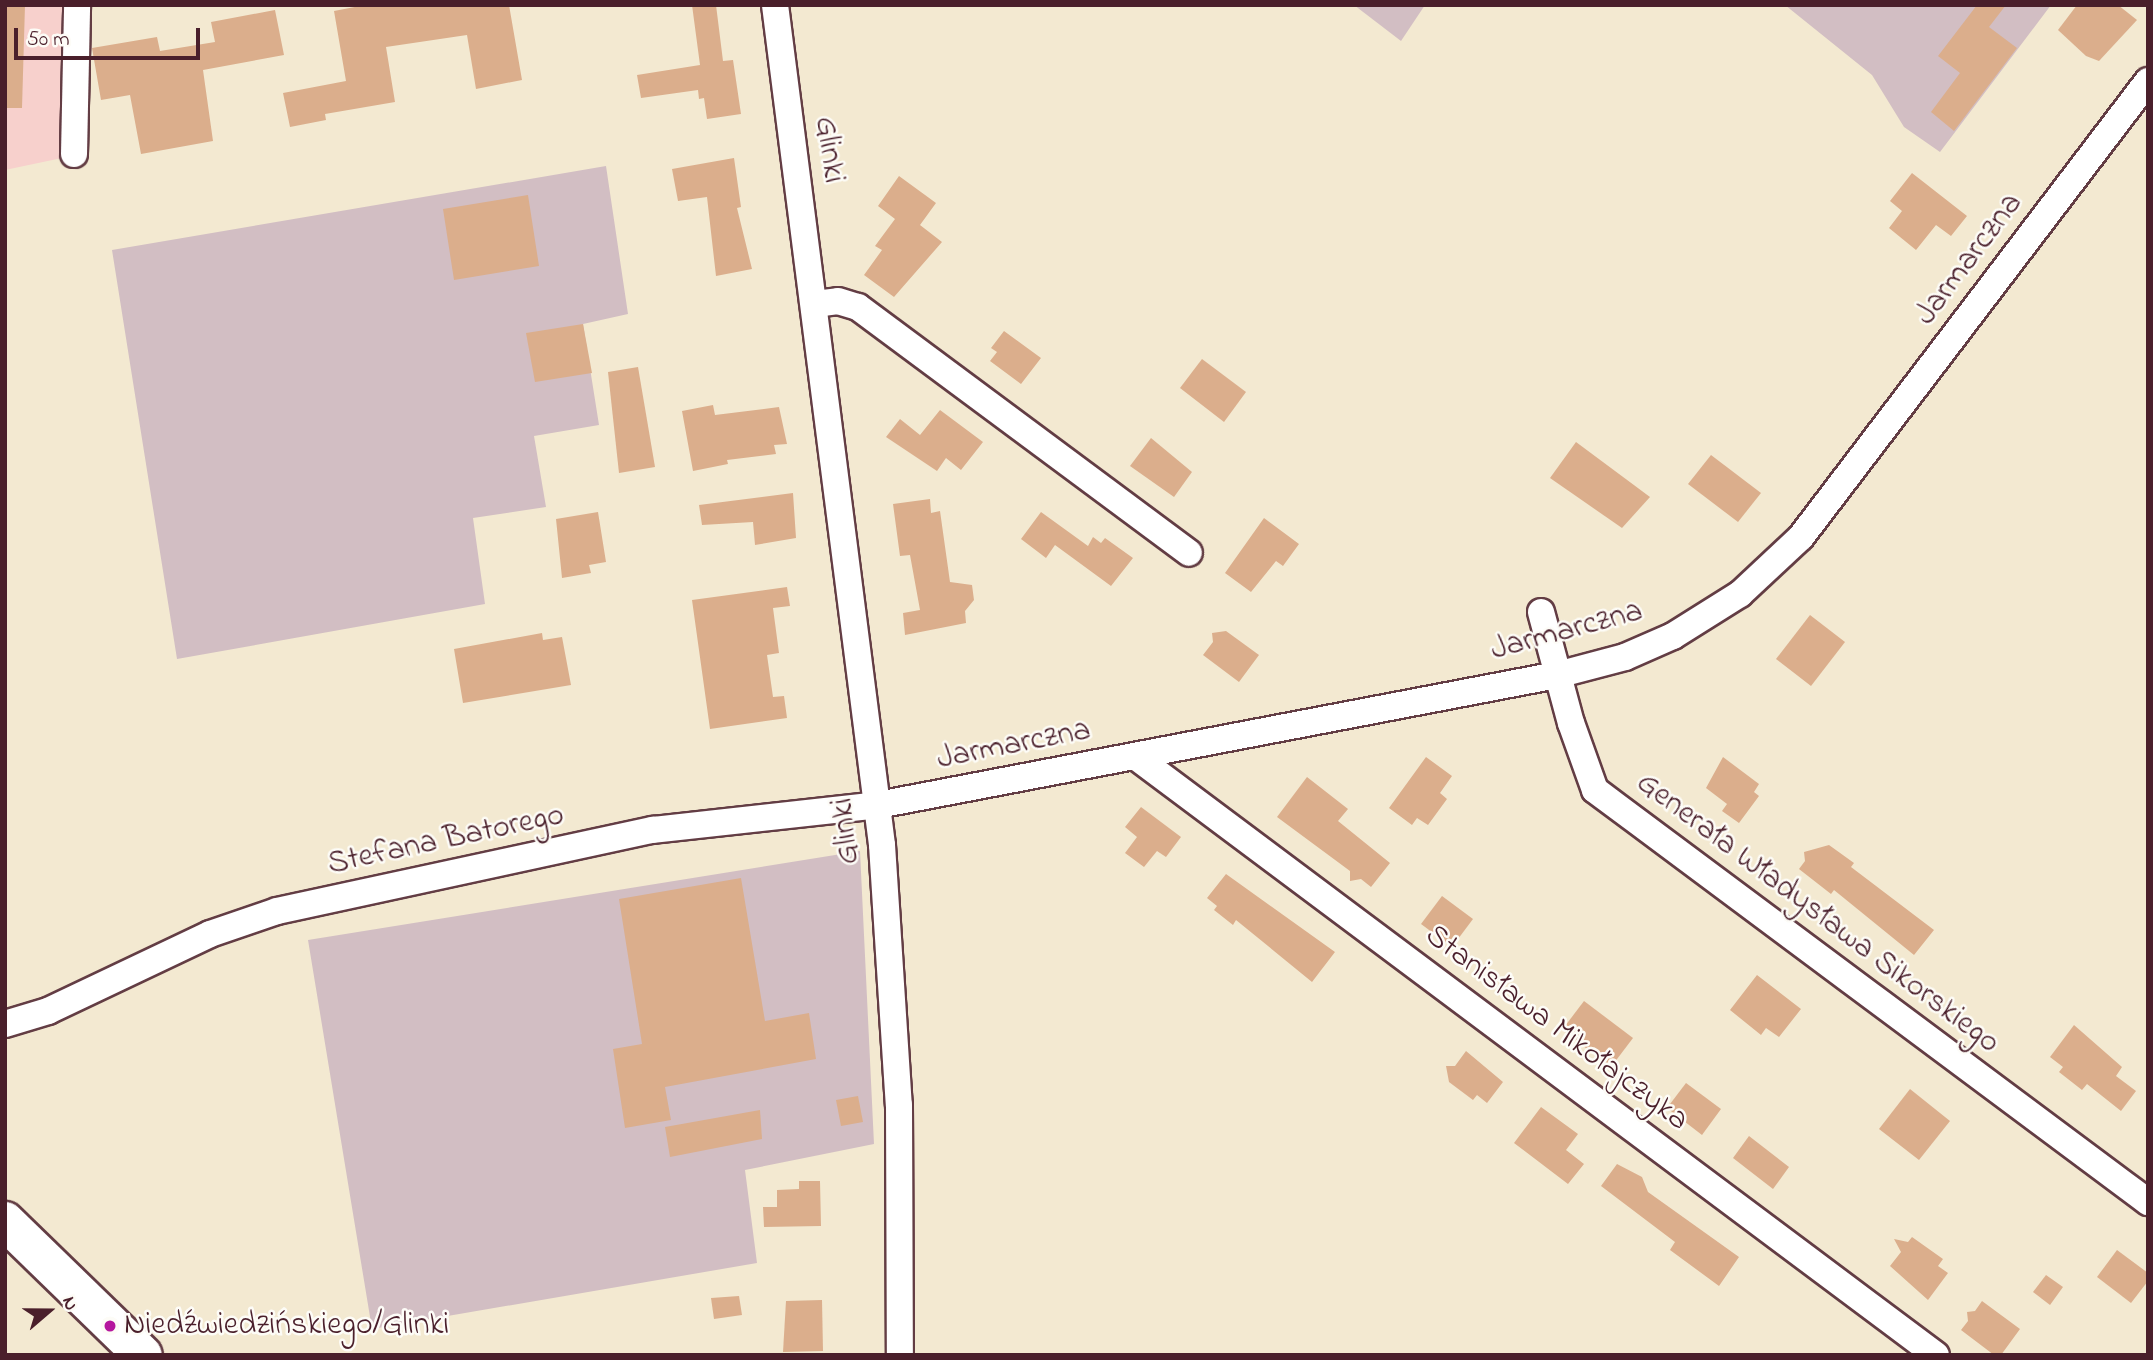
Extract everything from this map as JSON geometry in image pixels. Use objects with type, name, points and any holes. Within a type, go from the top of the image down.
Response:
[{"type":"main road","points":[[8,1221],[143,1355]]},
{"type":"street","points":[[74,154],[77,5]]},
{"type":"street","name":"Glinki","points":[[775,5],[878,805],[895,988],[900,1355]]},
{"type":"street","name":"Jarmarczna","points":[[878,805],[1557,675],[1625,657],[1710,617],[1777,562],[1822,511],[2148,81]]},
{"type":"street","points":[[815,304],[838,301],[858,307],[1189,553]]},
{"type":"street","name":"Generała Władysława Sikorskiego","points":[[1541,612],[1557,675],[1595,790],[2148,1202]]},
{"type":"street","name":"Stanisława Mikołajczyka","points":[[1136,756],[1936,1355]]},
{"type":"street","name":"Stefana Batorego","points":[[5,1024],[48,1011],[210,934],[277,911],[653,830],[878,805]]},
{"type":"street","name":"Stefana Batorego","points":[[5,1045],[48,1011]]},
{"type":"shaded area","points":[[5,5],[62,5],[62,158],[5,170]]},
{"type":"shaded area","points":[[1354,5],[1425,5],[1401,41]]},
{"type":"shaded area","points":[[1785,5],[2051,5],[1940,152],[1904,127],[1872,75]]},
{"type":"shaded area","points":[[606,166],[628,314],[583,324],[599,425],[534,436],[546,507],[473,518],[485,604],[177,659],[112,250]]},
{"type":"shaded area","points":[[860,851],[874,1144],[745,1170],[757,1263],[372,1329],[308,940]]},
{"type":"building","points":[[5,5],[25,5],[22,108],[5,108]]},
{"type":"building","points":[[365,5],[509,5],[522,80],[476,89],[467,35],[386,47],[395,102],[325,114],[326,120],[290,127],[283,93],[346,81],[334,11]]},
{"type":"building","points":[[692,5],[716,5],[723,61],[733,60],[741,114],[707,119],[704,98],[699,99],[698,90],[641,98],[637,75],[700,65]]},
{"type":"building","points":[[1977,5],[2006,5],[1989,27],[2017,48],[1954,131],[1931,112],[1960,73],[1938,56]]},
{"type":"building","points":[[2077,5],[2118,5],[2137,20],[2099,61],[2086,56],[2058,30]]},
{"type":"building","points":[[275,10],[284,55],[203,70],[213,141],[141,154],[130,95],[101,100],[92,48],[157,37],[160,51],[215,42],[211,22]]},
{"type":"building","points":[[734,158],[741,207],[737,208],[752,269],[716,276],[707,197],[678,201],[672,169]]},
{"type":"building","points":[[1912,173],[1967,216],[1951,236],[1936,225],[1916,250],[1889,228],[1902,211],[1890,201]]},
{"type":"building","points":[[899,176],[936,203],[920,225],[942,242],[894,297],[864,275],[882,250],[875,246],[895,219],[878,206]]},
{"type":"building","points":[[528,195],[539,266],[454,280],[443,209]]},
{"type":"building","points":[[583,324],[592,373],[535,382],[526,333]]},
{"type":"building","points":[[1004,331],[1041,358],[1021,384],[990,361],[997,352],[991,348]]},
{"type":"building","points":[[1202,359],[1246,392],[1224,422],[1180,388]]},
{"type":"building","points":[[638,367],[655,467],[619,473],[608,372]]},
{"type":"building","points":[[713,405],[715,415],[779,407],[787,444],[774,445],[776,454],[727,460],[728,464],[693,471],[682,411]]},
{"type":"building","points":[[940,410],[983,442],[961,470],[946,458],[937,471],[886,437],[900,419],[920,435]]},
{"type":"building","points":[[1151,438],[1192,472],[1174,497],[1130,466]]},
{"type":"building","points":[[1576,442],[1650,497],[1622,528],[1550,478]]},
{"type":"building","points":[[1711,455],[1761,493],[1738,522],[1688,484]]},
{"type":"building","points":[[793,493],[796,538],[755,545],[753,522],[702,525],[699,505]]},
{"type":"building","points":[[930,499],[931,513],[940,511],[950,582],[972,585],[974,600],[965,611],[966,623],[905,635],[903,613],[920,610],[910,555],[900,556],[893,504]]},
{"type":"building","points":[[598,512],[606,562],[589,565],[591,573],[562,578],[556,519]]},
{"type":"building","points":[[1041,512],[1088,546],[1093,537],[1101,543],[1105,538],[1133,558],[1111,586],[1055,545],[1046,558],[1021,539]]},
{"type":"building","points":[[1264,518],[1299,544],[1283,566],[1276,561],[1251,592],[1225,573]]},
{"type":"building","points":[[787,587],[790,606],[773,608],[779,653],[767,655],[773,697],[784,696],[787,718],[710,729],[692,600]]},
{"type":"building","points":[[1810,615],[1845,642],[1811,686],[1776,659]]},
{"type":"building","points":[[1226,631],[1259,655],[1239,682],[1203,655],[1213,642],[1212,633]]},
{"type":"building","points":[[542,633],[543,640],[562,637],[571,685],[463,703],[454,649]]},
{"type":"building","points":[[1426,757],[1452,776],[1440,793],[1447,799],[1428,825],[1417,818],[1412,825],[1389,808]]},
{"type":"building","points":[[1723,757],[1759,784],[1754,792],[1759,796],[1739,823],[1722,811],[1727,804],[1706,788]]},
{"type":"building","points":[[1307,777],[1348,809],[1338,821],[1390,863],[1371,887],[1361,879],[1350,881],[1350,871],[1277,817]]},
{"type":"building","points":[[1141,807],[1181,837],[1166,857],[1157,851],[1144,867],[1125,853],[1137,837],[1125,827]]},
{"type":"building","points":[[1829,845],[1854,863],[1851,867],[1934,930],[1914,955],[1834,890],[1831,894],[1799,869],[1805,861],[1804,852]]},
{"type":"building","points":[[1226,874],[1335,952],[1312,982],[1236,920],[1233,925],[1214,910],[1217,906],[1207,898]]},
{"type":"building","points":[[741,878],[765,1021],[809,1013],[816,1059],[665,1087],[671,1120],[625,1128],[613,1049],[642,1044],[619,899]]},
{"type":"building","points":[[1442,896],[1473,919],[1452,947],[1421,924]]},
{"type":"building","points":[[1757,975],[1801,1009],[1779,1037],[1766,1028],[1761,1035],[1730,1010]]},
{"type":"building","points":[[1584,1001],[1633,1038],[1611,1067],[1562,1030]]},
{"type":"building","points":[[2074,1025],[2122,1067],[2116,1076],[2136,1091],[2121,1111],[2087,1084],[2082,1090],[2059,1072],[2063,1067],[2050,1057]]},
{"type":"building","points":[[1466,1051],[1503,1082],[1487,1103],[1477,1095],[1473,1100],[1449,1082],[1446,1066],[1455,1066]]},
{"type":"building","points":[[1686,1083],[1721,1109],[1702,1135],[1667,1108]]},
{"type":"building","points":[[1910,1089],[1950,1121],[1919,1160],[1879,1129]]},
{"type":"building","points":[[858,1096],[863,1122],[841,1126],[836,1100]]},
{"type":"building","points":[[1541,1107],[1578,1134],[1566,1150],[1584,1164],[1568,1184],[1514,1143]]},
{"type":"building","points":[[760,1110],[762,1139],[670,1157],[665,1127]]},
{"type":"building","points":[[1749,1136],[1789,1167],[1773,1189],[1733,1158]]},
{"type":"building","points":[[1617,1164],[1642,1177],[1648,1192],[1739,1257],[1719,1286],[1670,1250],[1675,1242],[1601,1186]]},
{"type":"building","points":[[799,1181],[820,1181],[821,1226],[764,1227],[763,1207],[777,1207],[777,1190],[799,1189]]},
{"type":"building","points":[[1912,1237],[1943,1259],[1938,1266],[1948,1273],[1928,1300],[1890,1266],[1901,1252],[1894,1239],[1908,1242]]},
{"type":"building","points":[[2117,1250],[2148,1273],[2148,1281],[2131,1303],[2097,1277]]},
{"type":"building","points":[[2046,1275],[2063,1287],[2050,1305],[2033,1292]]},
{"type":"building","points":[[739,1296],[742,1315],[714,1319],[711,1298]]},
{"type":"building","points":[[822,1300],[823,1351],[783,1352],[786,1301]]},
{"type":"building","points":[[1982,1301],[2020,1329],[2001,1355],[1994,1355],[1961,1330],[1968,1321],[1967,1312],[1975,1311]]},
{"type":"place","name":"Niedźwiedzińskiego/Glinki","points":[[110,1326]]}]
